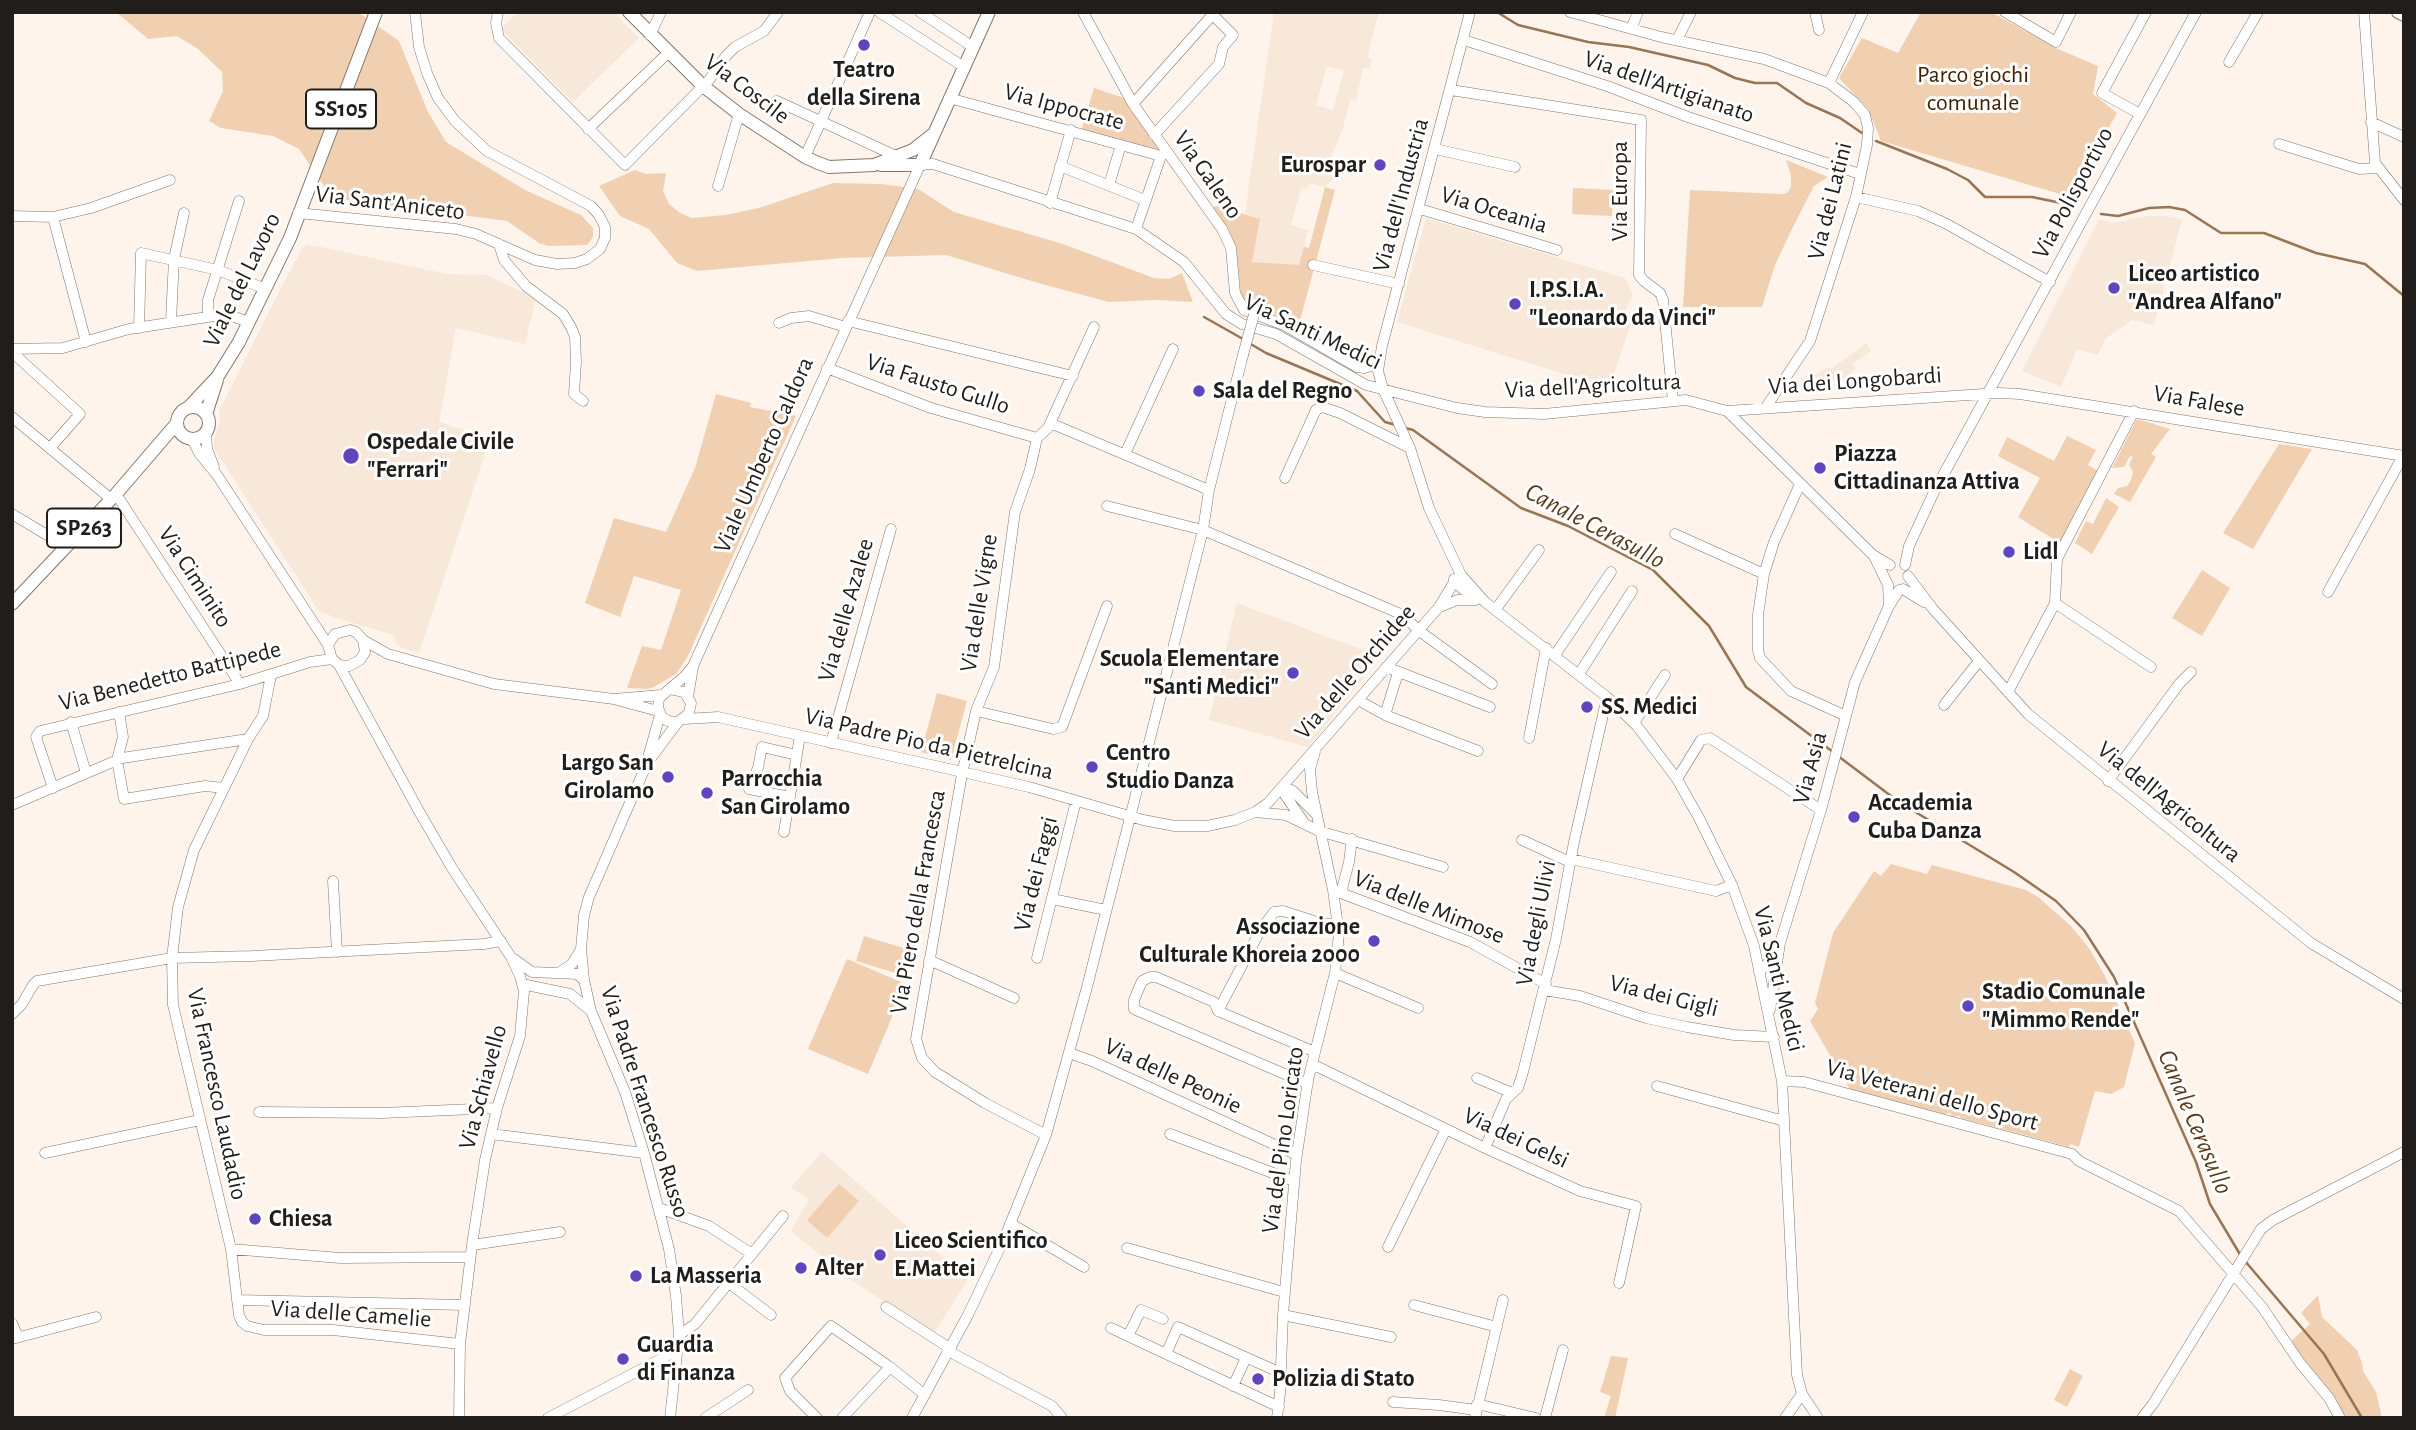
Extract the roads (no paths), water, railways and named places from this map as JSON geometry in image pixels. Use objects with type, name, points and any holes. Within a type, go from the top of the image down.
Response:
[{"type":"main road","name":"Via Coscile","points":[[629,12],[703,86],[739,114],[804,157],[829,167],[874,165],[912,150],[932,135]]},
{"type":"main road","points":[[874,165],[920,165],[989,12]]},
{"type":"main road","points":[[2398,12],[2404,15]]},
{"type":"main road","name":"SS105","points":[[301,207],[376,13]]},
{"type":"main road","name":"Viale del Lavoro","points":[[206,414],[218,376],[290,238],[301,207]]},
{"type":"main road","name":"Viale del Lavoro","points":[[188,408],[218,376]]},
{"type":"main road","points":[[188,408],[198,408],[206,414],[209,423],[205,432],[153,450],[177,423],[180,414],[188,408]]},
{"type":"main road","points":[[177,423],[189,438]]},
{"type":"main road","name":"SP263","points":[[12,604],[153,450]]},
{"type":"street","name":"Via Sant'Aniceto","points":[[301,207],[456,229],[535,260],[557,264],[587,259],[600,249],[605,238],[605,227],[591,206],[487,151],[455,121],[438,98],[427,73],[419,47],[415,12]]},
{"type":"street","points":[[498,12],[496,32],[499,38],[625,165],[703,86],[726,56],[735,47],[764,31],[778,12]]},
{"type":"street","points":[[650,35],[661,12]]},
{"type":"street","points":[[804,157],[870,12]]},
{"type":"street","points":[[879,12],[964,67]]},
{"type":"street","points":[[920,12],[973,47]]},
{"type":"street","name":"Via Galeno","points":[[1083,12],[1163,154],[1222,229],[1231,248],[1235,293],[1244,310],[1284,326],[1357,367],[1364,368],[1379,363]]},
{"type":"street","name":"Via dell'Industria","points":[[1383,389],[1378,371],[1379,363],[1470,12]]},
{"type":"street","points":[[1570,12],[1630,29],[1764,59],[1829,83],[1863,12]]},
{"type":"street","points":[[1630,29],[1638,12]]},
{"type":"street","points":[[1677,40],[1690,12]]},
{"type":"street","points":[[1815,12],[1819,30]]},
{"type":"street","points":[[2005,12],[2056,42],[2071,12]]},
{"type":"street","points":[[2140,114],[2102,93],[2146,12]]},
{"type":"street","name":"Via Polisportivo","points":[[1987,394],[2196,12]]},
{"type":"street","points":[[2229,62],[2258,12]]},
{"type":"street","points":[[2364,12],[2375,163],[2404,200]]},
{"type":"street","points":[[1133,104],[1214,14],[1233,35],[1223,47],[1219,64],[1154,135]]},
{"type":"street","name":"Via dell'Artigianato","points":[[1464,40],[1607,86],[1860,174]]},
{"type":"street","points":[[588,128],[668,52]]},
{"type":"street","name":"Via dei Latini","points":[[1766,407],[1811,341],[1856,197],[1867,145],[1868,128],[1865,115],[1854,102],[1829,83]]},
{"type":"street","name":"Via Europa","points":[[1451,90],[1641,120],[1639,275],[1660,293],[1663,300],[1673,401]]},
{"type":"street","name":"Via Ippocrate","points":[[949,98],[1163,154]]},
{"type":"street","points":[[777,101],[897,156]]},
{"type":"street","points":[[1641,120],[1644,101]]},
{"type":"street","points":[[718,186],[739,114]]},
{"type":"street","points":[[2371,122],[2404,137]]},
{"type":"street","points":[[1050,203],[1071,131]]},
{"type":"street","points":[[2279,144],[2359,169],[2379,167]]},
{"type":"street","points":[[1109,185],[1121,145]]},
{"type":"street","points":[[1435,149],[1515,167]]},
{"type":"street","points":[[1136,229],[1163,154]]},
{"type":"street","name":"Viale Umberto Caldora","points":[[689,698],[693,667],[920,165]]},
{"type":"street","name":"Via Santi Medici","points":[[920,165],[942,165],[1050,203],[1136,229],[1184,262],[1226,314],[1242,324],[1276,334],[1366,385],[1383,389],[1410,448],[1429,508],[1451,557],[1469,585],[1478,592],[1480,601]]},
{"type":"street","points":[[1060,166],[1145,200]]},
{"type":"street","points":[[12,216],[53,217],[91,208],[170,180]]},
{"type":"street","points":[[1856,197],[1918,211],[1945,223],[2050,282]]},
{"type":"street","points":[[208,317],[208,300],[239,201]]},
{"type":"street","name":"Via Oceania","points":[[1420,209],[1557,250]]},
{"type":"street","points":[[171,321],[174,259],[184,213]]},
{"type":"street","points":[[53,217],[86,342]]},
{"type":"street","points":[[499,244],[504,260],[526,286],[563,314],[571,327],[575,337],[574,394],[583,401]]},
{"type":"street","points":[[139,328],[141,253],[218,270],[263,288]]},
{"type":"street","points":[[1313,265],[1399,284]]},
{"type":"street","points":[[912,1418],[950,1351],[1010,1223],[1046,1135],[1203,530],[1209,490],[1256,307]]},
{"type":"street","points":[[12,351],[63,348],[171,321],[223,315],[248,322]]},
{"type":"street","points":[[779,323],[791,318],[809,316],[1073,376]]},
{"type":"street","points":[[1037,438],[1050,423],[1094,327]]},
{"type":"street","points":[[1125,454],[1173,349]]},
{"type":"street","points":[[12,351],[80,414],[50,448]]},
{"type":"street","name":"Via Fausto Gullo","points":[[827,368],[931,408],[1037,438]]},
{"type":"street","name":"Via dell'Agricoltura","points":[[1383,389],[1457,408],[1485,412],[1544,414],[1686,400],[1727,411],[1873,555],[1891,564]]},
{"type":"street","points":[[1909,546],[1891,564],[1886,582],[1893,590],[1901,590],[1908,581],[1905,565],[1909,546],[1987,394]]},
{"type":"street","name":"Via dei Longobardi","points":[[1727,411],[1987,394]]},
{"type":"street","name":"Via Falese","points":[[1987,394],[2020,394],[2404,456]]},
{"type":"street","points":[[1285,478],[1316,410],[1322,407],[1340,413],[1410,448]]},
{"type":"street","points":[[2008,692],[2055,603],[2057,559],[2134,411]]},
{"type":"street","name":"Via Ciminito","points":[[12,417],[113,496],[240,684]]},
{"type":"street","points":[[1050,423],[1209,490]]},
{"type":"street","points":[[205,432],[207,449],[216,475]]},
{"type":"street","points":[[189,438],[313,622],[339,631],[356,632],[363,640],[388,654],[494,684],[614,699],[659,713],[668,721],[682,720],[690,710],[689,698],[680,690],[614,699]]},
{"type":"street","name":"Via delle Vigne","points":[[962,774],[976,711],[994,667],[1015,513],[1037,438]]},
{"type":"street","points":[[2328,592],[2404,456]]},
{"type":"street","points":[[1800,484],[1773,542],[1764,575],[1756,635],[1760,658],[1791,691],[1846,716]]},
{"type":"street","points":[[1107,506],[1203,530],[1403,615],[1418,630],[1492,684]]},
{"type":"street","points":[[12,514],[67,547]]},
{"type":"street","name":"Via delle Azalee","points":[[831,743],[891,529]]},
{"type":"street","points":[[1675,534],[1764,575]]},
{"type":"street","points":[[1496,609],[1539,550]]},
{"type":"street","name":"Via dell'Agricoltura","points":[[1873,555],[1886,582]]},
{"type":"street","name":"Via Santi Medici","points":[[1451,557],[1454,582],[1496,609],[1555,655],[1634,723],[1677,779],[1732,885],[1754,946],[1782,1081],[1797,1375],[1812,1416]]},
{"type":"street","points":[[1891,564],[1897,561],[1905,565]]},
{"type":"street","points":[[1555,655],[1611,572]]},
{"type":"street","name":"Via dell'Agricoltura","points":[[1908,576],[1933,609],[2028,715],[2311,943],[2404,999]]},
{"type":"street","points":[[1454,582],[1469,585]]},
{"type":"street","name":"Via delle Orchidee","points":[[1283,786],[1439,607],[1454,582]]},
{"type":"street","name":"Via Asia","points":[[1886,582],[1890,596],[1888,608]]},
{"type":"street","name":"Via dell'Agricoltura","points":[[1901,590],[1933,609]]},
{"type":"street","name":"Via Asia","points":[[1769,1014],[1780,943],[1821,810],[1855,682],[1888,608],[1901,590]]},
{"type":"street","points":[[1579,674],[1633,592]]},
{"type":"street","points":[[1439,607],[1457,600],[1480,601]]},
{"type":"street","points":[[2055,603],[2151,667]]},
{"type":"street","points":[[976,711],[1053,729],[1062,727],[1107,606]]},
{"type":"street","name":"Via Schiavello","points":[[313,622],[452,868],[511,957],[521,980],[523,1009],[520,1036],[491,1134],[470,1257],[460,1344],[459,1418]]},
{"type":"street","points":[[339,631],[332,637],[332,654],[354,665]]},
{"type":"street","points":[[363,640],[363,657]]},
{"type":"street","points":[[1529,738],[1546,648]]},
{"type":"street","name":"Via Benedetto Battipede","points":[[52,788],[36,737],[40,731],[240,684],[332,654]]},
{"type":"street","points":[[349,687],[354,665],[363,657],[388,654]]},
{"type":"street","points":[[1944,705],[1979,661]]},
{"type":"street","name":"Viale Umberto Caldora","points":[[666,692],[693,667]]},
{"type":"street","points":[[1386,667],[1490,707]]},
{"type":"street","points":[[2108,781],[2179,684],[2191,672]]},
{"type":"street","points":[[1385,715],[1398,673]]},
{"type":"street","name":"Via Francesco Laudadio","points":[[242,1322],[231,1249],[173,1005],[172,958],[178,907],[194,850],[248,739],[263,716],[271,675]]},
{"type":"street","points":[[1634,723],[1665,676]]},
{"type":"street","points":[[659,713],[657,705],[666,692]]},
{"type":"street","name":"Via degli Ulivi","points":[[1485,1148],[1506,1099],[1518,1087],[1523,1072],[1545,987],[1570,860],[1607,697]]},
{"type":"street","name":"Via Padre Pio da Pietrelcina","points":[[689,698],[701,709],[718,717],[1029,787],[1130,817],[1174,825],[1207,826],[1255,812],[1283,786]]},
{"type":"street","points":[[1358,699],[1385,715],[1478,751]]},
{"type":"street","points":[[119,712],[123,737],[117,760],[124,799],[205,786],[224,788]]},
{"type":"street","name":"Via Padre Francesco Russo","points":[[659,713],[645,768],[589,897],[584,915],[581,949],[591,1011],[625,1092],[644,1153],[659,1208],[676,1296],[678,1350],[670,1418]]},
{"type":"street","name":"Via Padre Pio da Pietrelcina","points":[[682,720],[718,717]]},
{"type":"street","name":"Via Padre Francesco Russo","points":[[645,768],[666,736],[682,720]]},
{"type":"street","points":[[71,722],[86,773]]},
{"type":"street","points":[[785,832],[800,736]]},
{"type":"street","points":[[1677,779],[1701,740],[1710,738],[1821,810]]},
{"type":"street","points":[[12,805],[117,760],[248,739]]},
{"type":"street","name":"Via del Pino Loricato","points":[[1278,1412],[1284,1292],[1297,1155],[1312,1064],[1335,973],[1339,933],[1337,891],[1315,813],[1310,769],[1318,746]]},
{"type":"street","points":[[790,797],[748,789],[758,768],[762,747],[797,755]]},
{"type":"street","name":"Via Piero della Francesca","points":[[962,774],[916,1039],[922,1058],[935,1072],[985,1103],[1046,1135]]},
{"type":"street","points":[[1283,786],[1293,791],[1315,813]]},
{"type":"street","points":[[1283,786],[1285,795],[1304,822]]},
{"type":"street","name":"Via dei Faggi","points":[[1037,958],[1076,801]]},
{"type":"street","points":[[1255,812],[1286,815],[1319,831],[1443,867]]},
{"type":"street","points":[[1337,891],[1349,862],[1352,839]]},
{"type":"street","points":[[1522,840],[1570,860],[1716,891],[1732,885]]},
{"type":"street","points":[[333,881],[337,952]]},
{"type":"street","name":"Via delle Mimose","points":[[1337,891],[1470,942],[1545,987]]},
{"type":"street","points":[[1052,899],[1106,910]]},
{"type":"street","points":[[1218,1011],[1274,912],[1283,911],[1323,924],[1337,923]]},
{"type":"street","points":[[12,1014],[37,981],[172,958],[337,952],[501,941]]},
{"type":"street","points":[[1754,946],[1770,951],[1780,943]]},
{"type":"street","name":"Via Asia","points":[[1759,972],[1770,961],[1780,943]]},
{"type":"street","points":[[560,972],[572,964],[581,949]]},
{"type":"street","points":[[511,957],[533,972]]},
{"type":"street","points":[[929,960],[1014,998]]},
{"type":"street","points":[[1759,972],[1766,975],[1777,970]]},
{"type":"street","points":[[570,994],[585,983],[577,974],[533,972],[521,980],[537,989],[570,994],[591,1011]]},
{"type":"street","points":[[1335,973],[1418,1008]]},
{"type":"street","points":[[1308,1084],[1138,1011],[1133,1004],[1142,981],[1156,977],[1214,1002],[1218,1011],[1315,1052]]},
{"type":"street","name":"Via dei Gigli","points":[[1545,987],[1646,1018],[1687,1027],[1734,1035],[1774,1037]]},
{"type":"street","points":[[523,1009],[531,993],[537,989]]},
{"type":"street","name":"Via delle Peonie","points":[[1069,1053],[1297,1155]]},
{"type":"street","name":"Via dei Gelsi","points":[[1312,1064],[1580,1191],[1636,1206],[1619,1283]]},
{"type":"street","points":[[1477,1079],[1512,1093]]},
{"type":"street","name":"Via Veterani dello Sport","points":[[1782,1081],[1804,1082],[2071,1154],[2079,1161],[2179,1211],[2262,1307],[2300,1363],[2329,1398],[2340,1418]]},
{"type":"street","points":[[1657,1086],[1784,1121]]},
{"type":"street","points":[[259,1112],[382,1113],[497,1108]]},
{"type":"street","points":[[45,1153],[200,1120]]},
{"type":"street","points":[[1388,1247],[1446,1129]]},
{"type":"street","points":[[1170,1133],[1294,1181]]},
{"type":"street","points":[[491,1134],[644,1153]]},
{"type":"street","points":[[2142,1418],[2154,1404],[2261,1229],[2273,1220],[2404,1152]]},
{"type":"street","points":[[659,1208],[709,1226],[752,1254]]},
{"type":"street","points":[[678,1335],[695,1324],[783,1216]]},
{"type":"street","points":[[1010,1223],[1084,1267]]},
{"type":"street","points":[[472,1245],[560,1232]]},
{"type":"street","points":[[1127,1248],[1284,1292]]},
{"type":"street","points":[[231,1249],[340,1258],[470,1257]]},
{"type":"street","points":[[729,1283],[771,1315]]},
{"type":"street","points":[[237,1300],[465,1305]]},
{"type":"street","points":[[1476,1411],[1503,1300]]},
{"type":"street","points":[[1414,1305],[1497,1327]]},
{"type":"street","points":[[886,1307],[950,1351],[1052,1406],[1062,1418]]},
{"type":"street","points":[[1128,1336],[1141,1310],[1163,1319]]},
{"type":"street","points":[[1283,1315],[1391,1338]]},
{"type":"street","points":[[12,1323],[15,1338],[96,1317]]},
{"type":"street","name":"Via delle Camelie","points":[[242,1322],[264,1330],[333,1330],[460,1344]]},
{"type":"street","points":[[817,1418],[790,1391],[785,1378],[831,1326],[925,1395]]},
{"type":"street","points":[[1166,1354],[1178,1327],[1281,1373]]},
{"type":"street","points":[[1111,1328],[1233,1386],[1278,1412]]},
{"type":"street","points":[[555,1416],[678,1350]]},
{"type":"street","points":[[1545,1418],[1563,1350]]},
{"type":"street","points":[[1233,1386],[1246,1357]]},
{"type":"street","points":[[842,1418],[890,1367]]},
{"type":"street","points":[[705,1418],[748,1390]]},
{"type":"street","points":[[1785,1418],[1802,1394]]},
{"type":"street","points":[[1393,1402],[1439,1405],[1536,1418]]},
{"type":"street","points":[[1793,1404],[1795,1418]]},
{"type":"waterway","points":[[1497,12],[1518,25],[1588,42],[1629,47],[1708,65],[1735,78],[1755,83],[1777,83],[1806,103],[1840,118],[1862,133]]},
{"type":"waterway","points":[[1876,141],[1947,169],[1968,180],[1985,197],[2032,197],[2076,206]]},
{"type":"waterway","points":[[2101,214],[2118,216],[2149,208],[2169,207],[2185,210],[2221,233],[2264,233],[2316,253],[2365,264],[2404,296]]},
{"type":"waterway","name":"Canale Cerasullo","points":[[1204,317],[1243,339]]},
{"type":"waterway","name":"Canale Cerasullo","points":[[1249,343],[1266,353],[1357,391],[1385,422],[1396,425]]},
{"type":"waterway","name":"Canale Cerasullo","points":[[1405,428],[1413,430],[1521,508],[1568,526],[1653,570],[1709,626],[1746,687],[1833,752]]},
{"type":"waterway","name":"Canale Cerasullo","points":[[1838,756],[1899,802],[2014,872],[2056,901],[2084,930],[2114,977],[2196,1162],[2210,1204],[2241,1256]]},
{"type":"waterway","name":"Canale Cerasullo","points":[[2245,1261],[2324,1354],[2362,1418]]},
{"type":"place","name":"Teatro della Sirena","points":[[864,45]]},
{"type":"place","name":"Eurospar","points":[[1380,165]]},
{"type":"place","name":"Liceo artistico \"Andrea Alfano\"","points":[[2114,288]]},
{"type":"place","name":"I.P.S.I.A. \"Leonardo da Vinci\"","points":[[1515,304]]},
{"type":"place","name":"Sala del Regno","points":[[1199,391]]},
{"type":"place","name":"Ospedale Civile \"Ferrari\"","points":[[351,456]]},
{"type":"place","name":"Piazza Cittadinanza Attiva","points":[[1820,468]]},
{"type":"place","name":"Lidl","points":[[2009,552]]},
{"type":"place","name":"Scuola Elementare \"Santi Medici\"","points":[[1293,673]]},
{"type":"place","name":"SS. Medici","points":[[1587,707]]},
{"type":"place","name":"Centro Studio Danza","points":[[1092,767]]},
{"type":"place","name":"Largo San Girolamo","points":[[668,777]]},
{"type":"place","name":"Parrocchia San Girolamo","points":[[707,793]]},
{"type":"place","name":"Accademia Cuba Danza","points":[[1854,817]]},
{"type":"place","name":"Associazione Culturale Khoreia 2000","points":[[1374,941]]},
{"type":"place","name":"Stadio Comunale \"Mimmo Rende\"","points":[[1968,1006]]},
{"type":"place","name":"Chiesa","points":[[255,1219]]},
{"type":"place","name":"Liceo Scientifico E.Mattei","points":[[880,1255]]},
{"type":"place","name":"Alter","points":[[801,1268]]},
{"type":"place","name":"La Masseria","points":[[636,1276]]},
{"type":"place","name":"Guardia di Finanza","points":[[623,1359]]},
{"type":"place","name":"Polizia di Stato","points":[[1258,1379]]},
{"type":"park label","name":"Parco giochi comunale","points":[[1973,89]]}]
